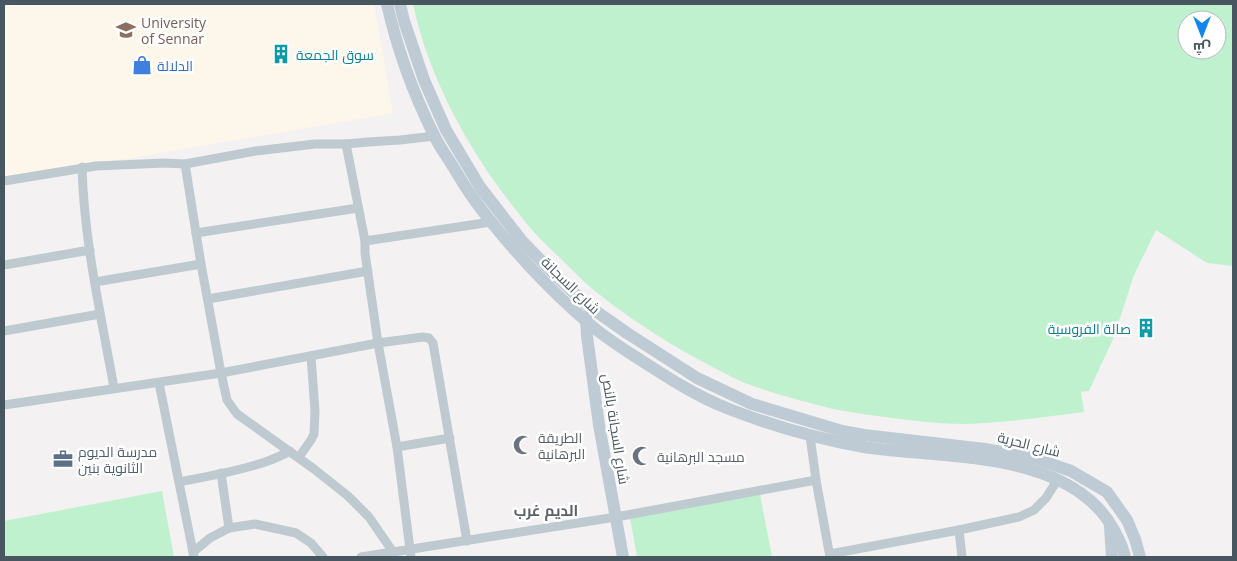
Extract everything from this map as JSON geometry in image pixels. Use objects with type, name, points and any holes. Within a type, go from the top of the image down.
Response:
[{"type":"main road","name":"شارع السجانة","points":[[387,4],[412,84],[434,136],[470,194],[514,249],[585,321],[659,372],[703,397],[727,408],[810,436],[865,441]]},
{"type":"main road","name":"شارع السجانة","points":[[400,4],[424,80],[446,130],[480,187],[522,241],[555,275],[588,304],[627,334],[696,378],[752,404],[842,431],[865,441]]},
{"type":"main road","name":"شارع السجانة بالنص","points":[[588,304],[585,321],[599,425],[623,557]]},
{"type":"main road","name":"شارع الحرية","points":[[865,441],[1006,463],[1058,479],[1083,493],[1106,515],[1121,542],[1126,557]]},
{"type":"main road","name":"شارع الحرية","points":[[865,441],[985,449],[1037,459],[1071,471],[1107,492],[1127,520],[1135,539],[1139,557]]},
{"type":"main road","points":[[1110,522],[1112,557]]},
{"type":"street","points":[[4,181],[104,165],[185,164],[256,151],[315,144],[346,144],[434,136]]},
{"type":"street","points":[[346,144],[365,241],[378,343],[397,447],[411,553]]},
{"type":"street","points":[[185,164],[201,264],[228,400],[237,414],[337,486],[355,502],[369,517],[393,552]]},
{"type":"street","points":[[82,168],[84,212],[114,388]]},
{"type":"street","points":[[196,233],[358,208]]},
{"type":"street","points":[[365,241],[491,222]]},
{"type":"street","points":[[4,265],[90,250]]},
{"type":"street","points":[[95,282],[201,264]]},
{"type":"street","points":[[208,298],[368,272]]},
{"type":"street","points":[[4,331],[100,314]]},
{"type":"street","points":[[4,405],[158,383],[378,343],[423,337],[429,338],[433,343],[467,541]]},
{"type":"street","points":[[298,457],[314,434],[315,411],[311,356]]},
{"type":"street","points":[[158,383],[194,555]]},
{"type":"street","points":[[810,436],[830,556],[1018,517],[1034,510],[1046,498],[1058,479]]},
{"type":"street","points":[[397,447],[450,438]]},
{"type":"street","points":[[179,482],[269,461],[290,451]]},
{"type":"street","points":[[221,473],[229,528]]},
{"type":"street","points":[[361,557],[393,552],[411,553],[467,541],[616,517],[816,480]]},
{"type":"street","points":[[194,555],[210,538],[229,528],[255,524],[296,533],[311,543],[323,557]]},
{"type":"street","points":[[959,530],[962,557]]},
{"type":"shaded area","points":[[4,4],[374,4],[393,113],[4,180]]},
{"type":"green space","points":[[413,4],[1233,4],[1233,266],[1207,263],[1156,230],[1134,275],[1113,339],[1089,391],[1081,392],[1084,412],[1022,420],[972,424],[947,423],[909,420],[833,409],[789,398],[737,379],[683,351],[624,313],[590,287],[543,242],[504,195],[455,118],[430,62]]},
{"type":"green space","points":[[162,491],[174,557],[5,557],[4,521]]},
{"type":"green space","points":[[760,494],[772,557],[637,557],[630,518]]},
{"type":"place","name":"University of Sennar","points":[[126,30]]},
{"type":"place","name":"سوق الجمعة","points":[[281,54]]},
{"type":"place","name":"الدلالة","points":[[142,65]]},
{"type":"place","name":"صالة الفروسية","points":[[1146,328]]},
{"type":"place","name":"الطريقة البرهانية","points":[[523,445]]},
{"type":"place","name":"مسجد البرهانية","points":[[642,456]]},
{"type":"place","name":"مدرسة الديوم الثانوية بنين","points":[[63,459]]},
{"type":"district","name":"الديم غرب","points":[[546,510]]}]
